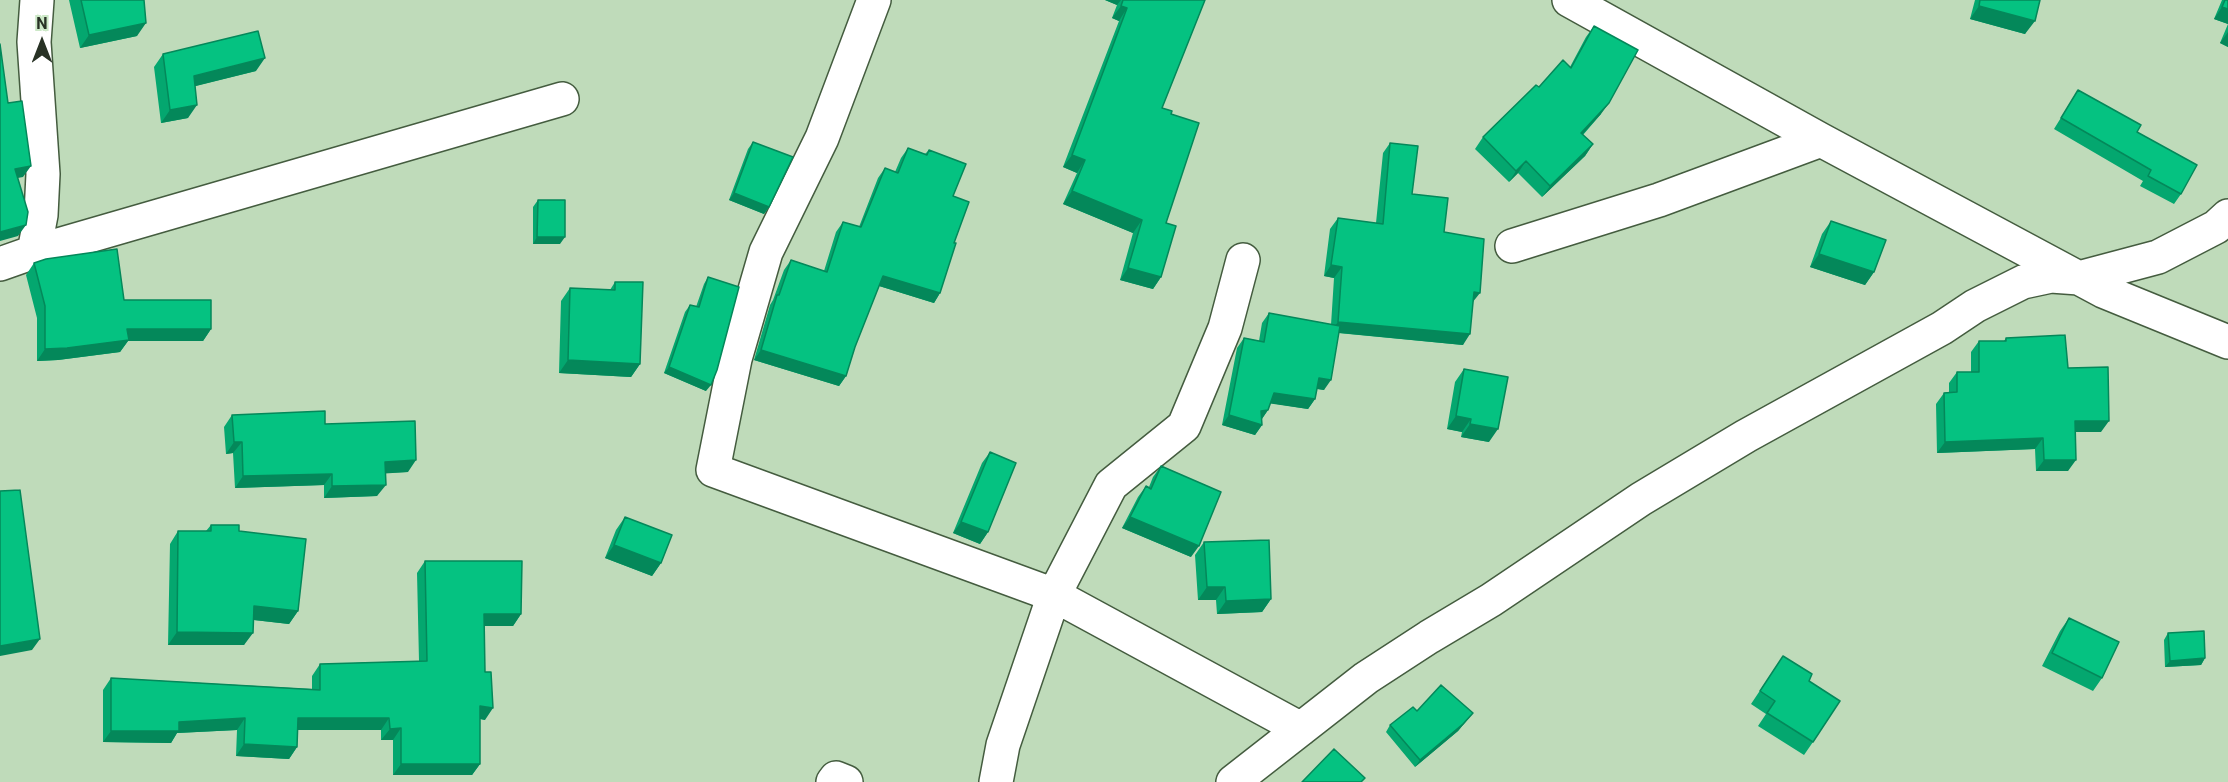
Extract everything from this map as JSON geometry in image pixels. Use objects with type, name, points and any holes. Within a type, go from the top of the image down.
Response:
[{"type":"street","points":[[34,252],[41,215],[43,174],[34,42],[36,0]]},
{"type":"street","points":[[874,0],[822,138],[766,252],[735,359],[713,470],[1054,594],[1301,729]]},
{"type":"street","points":[[1569,0],[1821,140],[2103,291],[2228,342]]},
{"type":"street","points":[[0,264],[34,252],[562,99]]},
{"type":"street","points":[[1512,246],[1659,200],[1821,140]]},
{"type":"street","points":[[1233,782],[1366,678],[1491,600],[1641,499],[1746,436],[1903,351],[1999,293],[2023,282],[2051,276],[2079,278],[2158,257],[2216,227],[2228,216]]},
{"type":"street","points":[[996,782],[1003,745],[1054,594],[1111,485],[1184,426],[1225,328],[1243,260]]},
{"type":"street","points":[[833,782],[836,778],[846,782]]},
{"type":"building","points":[[81,0],[144,0],[146,23],[89,35]]},
{"type":"building","points":[[1123,0],[1205,0],[1162,108],[1172,111],[1171,114],[1199,123],[1166,223],[1176,226],[1161,277],[1128,268],[1142,220],[1072,191],[1085,160],[1072,155],[1127,8],[1121,6]]},
{"type":"building","points":[[1980,0],[2040,0],[2035,21],[1979,6]]},
{"type":"building","points":[[2225,0],[2228,0],[2228,9],[2222,7]]},
{"type":"building","points":[[1594,26],[1638,50],[1609,103],[1581,133],[1593,144],[1550,186],[1526,161],[1516,171],[1483,137],[1536,85],[1539,87],[1563,60],[1571,68]]},
{"type":"building","points":[[258,31],[265,58],[194,76],[197,105],[170,110],[163,54]]},
{"type":"building","points":[[0,44],[8,103],[22,101],[31,166],[15,169],[28,212],[26,225],[0,232]]},
{"type":"building","points":[[2078,90],[2141,125],[2137,132],[2197,165],[2181,194],[2148,176],[2151,170],[2061,118]]},
{"type":"building","points":[[753,142],[793,157],[769,207],[734,193]]},
{"type":"building","points":[[1390,143],[1418,146],[1412,194],[1448,198],[1444,232],[1484,239],[1480,293],[1474,292],[1470,334],[1338,322],[1342,267],[1331,265],[1338,218],[1383,224]]},
{"type":"building","points":[[908,148],[927,155],[929,150],[966,164],[953,196],[969,202],[954,243],[956,243],[940,293],[883,276],[846,376],[761,350],[777,295],[779,295],[791,260],[827,272],[843,222],[861,227],[885,168],[898,173]]},
{"type":"building","points":[[538,200],[565,200],[565,237],[537,237]]},
{"type":"building","points":[[1831,221],[1886,240],[1874,272],[1819,254]]},
{"type":"building","points":[[117,249],[124,300],[211,300],[211,329],[127,329],[129,340],[45,349],[45,306],[34,263],[46,259]]},
{"type":"building","points":[[708,277],[739,287],[711,385],[669,367],[690,305],[699,307]]},
{"type":"building","points":[[615,282],[643,282],[640,364],[568,360],[570,288],[615,290]]},
{"type":"building","points":[[1269,313],[1340,326],[1331,380],[1319,378],[1315,399],[1274,393],[1268,410],[1261,411],[1262,425],[1229,415],[1244,338],[1264,342]]},
{"type":"building","points":[[2065,335],[2068,368],[2108,367],[2109,421],[2075,421],[2076,460],[2044,460],[2043,438],[1945,442],[1944,393],[1957,392],[1957,372],[1979,372],[1979,341],[2006,341],[2006,338]]},
{"type":"building","points":[[1464,369],[1508,377],[1498,429],[1470,424],[1471,419],[1456,416]]},
{"type":"building","points":[[325,411],[325,424],[415,421],[416,460],[385,462],[386,485],[332,486],[332,474],[243,476],[242,442],[234,442],[232,415]]},
{"type":"building","points":[[990,452],[1016,463],[988,532],[961,522]]},
{"type":"building","points":[[1161,466],[1221,492],[1199,546],[1130,517],[1146,486],[1151,489]]},
{"type":"building","points":[[20,490],[40,639],[0,646],[0,491]]},
{"type":"building","points":[[625,517],[672,535],[661,563],[614,545]]},
{"type":"building","points":[[211,525],[239,525],[239,531],[306,539],[298,611],[254,606],[253,633],[177,632],[178,531],[211,531]]},
{"type":"building","points":[[1269,540],[1271,599],[1226,601],[1225,587],[1207,587],[1204,542]]},
{"type":"building","points":[[425,561],[522,561],[521,614],[484,614],[485,672],[491,672],[493,708],[480,706],[480,764],[401,764],[401,728],[390,729],[389,718],[298,718],[297,747],[244,744],[245,718],[179,722],[179,731],[111,731],[111,678],[320,690],[320,664],[427,661]]},
{"type":"building","points":[[2069,618],[2119,642],[2102,678],[2052,653]]},
{"type":"building","points":[[2204,631],[2205,658],[2170,661],[2168,633]]},
{"type":"building","points":[[1783,656],[1812,674],[1809,681],[1840,701],[1813,742],[1767,713],[1775,701],[1760,691]]},
{"type":"building","points":[[1441,685],[1473,713],[1420,760],[1390,725],[1413,707],[1417,711]]},
{"type":"building","points":[[1334,749],[1365,778],[1361,782],[1302,782]]}]
